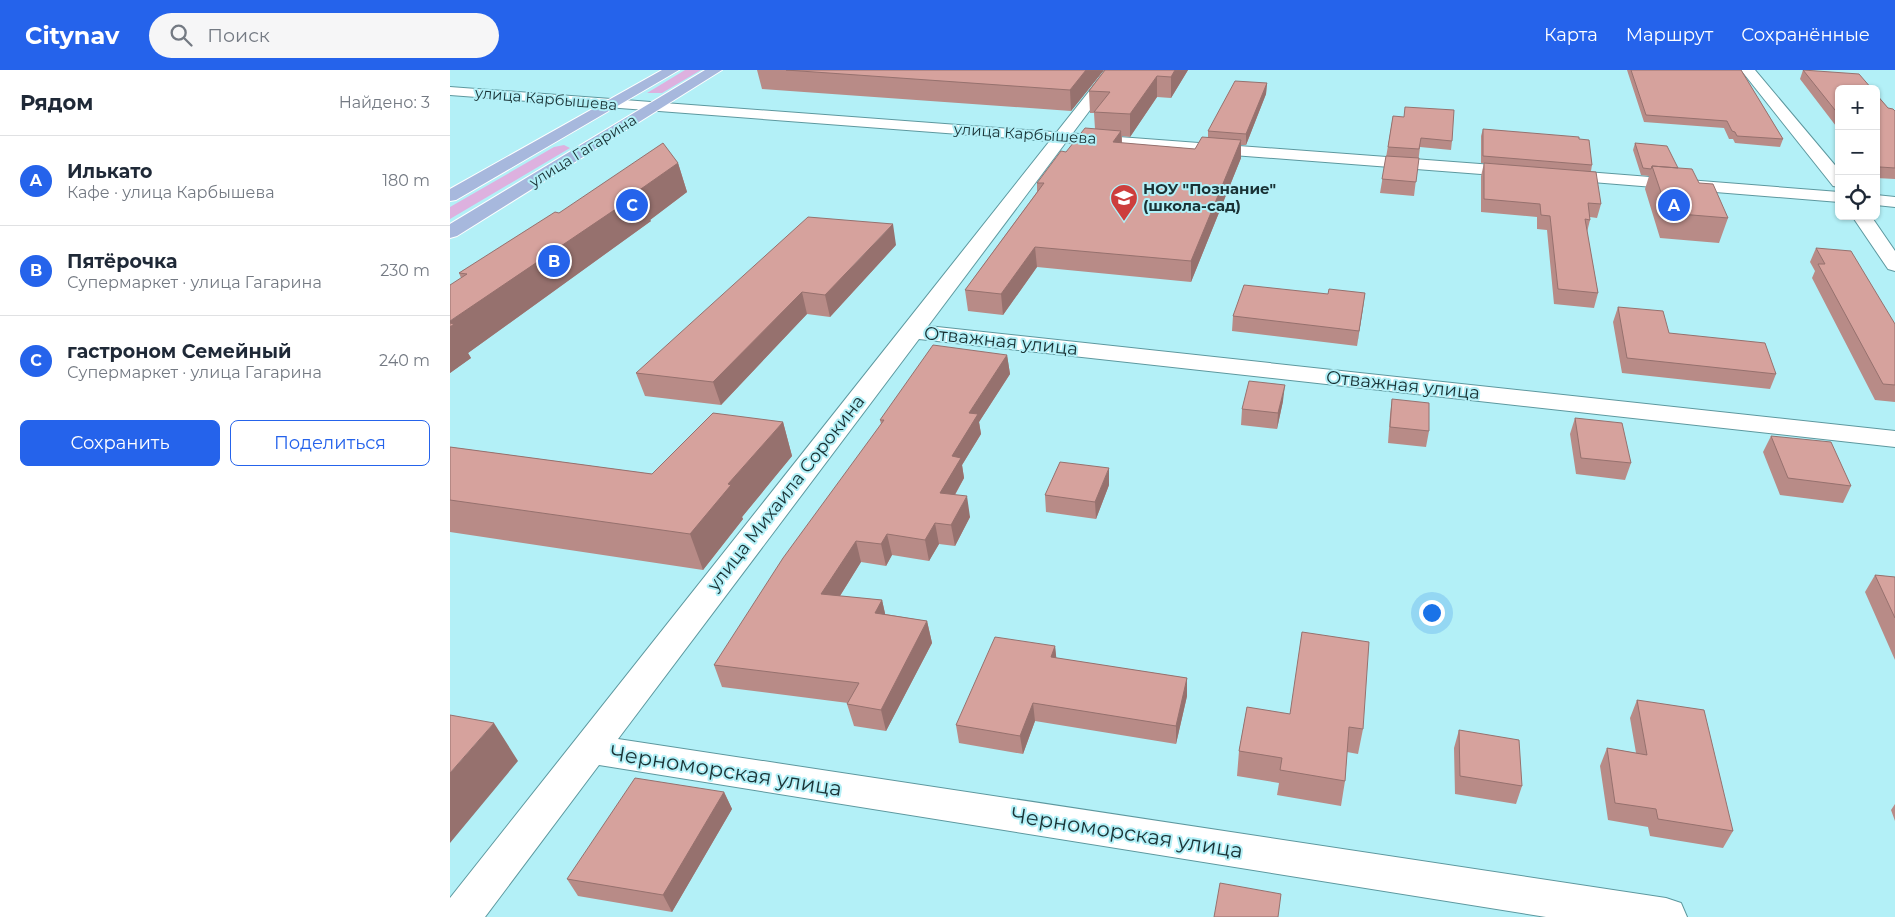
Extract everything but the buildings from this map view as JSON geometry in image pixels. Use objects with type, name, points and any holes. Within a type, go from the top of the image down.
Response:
[{"type":"main road","name":"улица Гагарина","points":[[450,196],[672,70]]},
{"type":"main road","name":"улица Гагарина","points":[[450,232],[715,70]]},
{"type":"main road","points":[[552,138],[597,142]]},
{"type":"street","name":"улица Михаила Сорокина","points":[[460,917],[1113,70]]},
{"type":"street","points":[[1748,70],[1835,177]]},
{"type":"street","name":"улица Карбышева","points":[[450,91],[1064,136],[1835,197]]},
{"type":"street","points":[[1880,200],[1895,202]]},
{"type":"street","points":[[1864,220],[1895,265]]},
{"type":"street","name":"Отважная улица","points":[[911,331],[1895,439]]},
{"type":"street","name":"Черноморская улица","points":[[588,749],[1666,917]]},
{"type":"shaded area","points":[[685,70],[701,70],[662,93],[647,93]]},
{"type":"shaded area","points":[[564,145],[570,148],[450,219],[450,207],[554,147]]},
{"type":"place","name":"гастроном Семейный","points":[[632,205]]},
{"type":"place","name":"Илькато","points":[[1674,205]]},
{"type":"place","name":"НОУ \"Познание\" (школа-сад)","points":[[1124,222]]},
{"type":"place","name":"Пятёрочка","points":[[554,261]]}]
